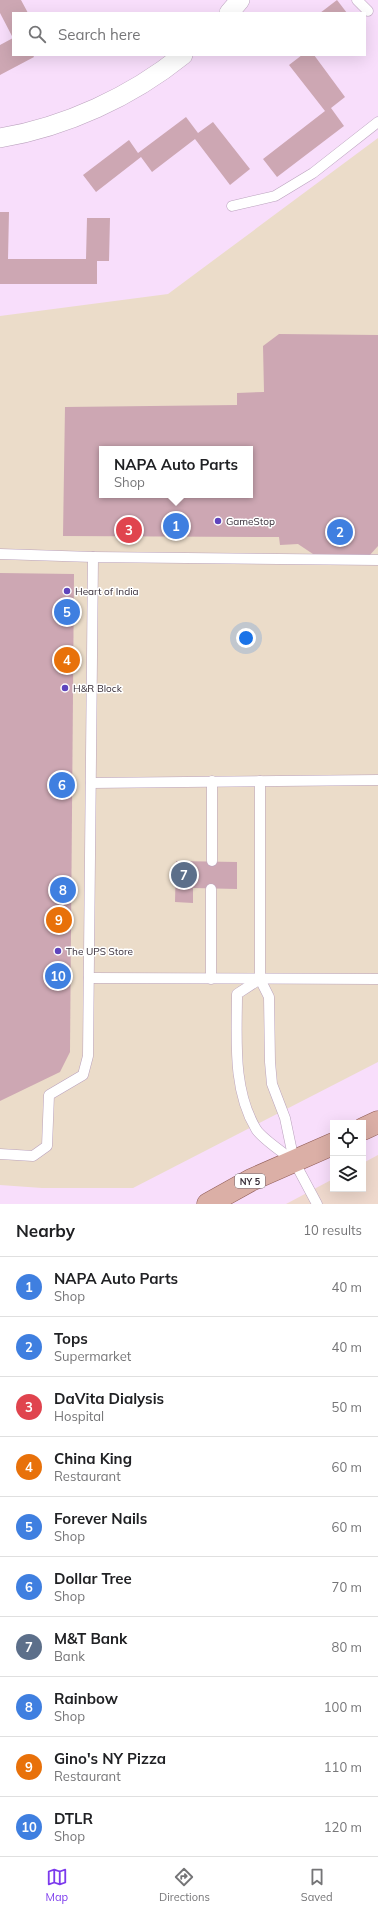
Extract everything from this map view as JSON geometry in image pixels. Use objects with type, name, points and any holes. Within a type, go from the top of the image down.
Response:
[{"type":"main road","points":[[366,1128],[378,1122]]},
{"type":"main road","name":"NY 5","points":[[208,1204],[251,1180],[330,1145]]},
{"type":"street","points":[[230,12],[240,0]]},
{"type":"street","points":[[0,138],[53,125],[94,109],[133,90],[181,56]]},
{"type":"lane","points":[[357,0],[368,11]]},
{"type":"lane","points":[[232,206],[275,196],[313,173],[378,122]]},
{"type":"lane","points":[[0,554],[94,557],[378,560]]},
{"type":"lane","points":[[0,1154],[33,1156],[47,1146],[49,1095],[83,1075],[88,1056],[94,557]]},
{"type":"lane","points":[[91,783],[378,780]]},
{"type":"lane","points":[[212,781],[212,861]]},
{"type":"lane","points":[[260,781],[260,979],[269,997],[270,1074],[285,1118],[294,1161],[317,1204]]},
{"type":"lane","points":[[211,979],[212,889]]},
{"type":"lane","points":[[89,978],[378,979]]},
{"type":"lane","points":[[260,979],[237,994],[239,1079],[246,1104],[256,1130],[294,1161]]},
{"type":"shaded area","points":[[378,138],[378,1062],[133,1188],[42,1188],[0,1185],[0,316],[168,294]]},
{"type":"shaded area","points":[[378,1155],[378,1204],[286,1204],[330,1181],[330,1192],[366,1192],[366,1161]]},
{"type":"building","points":[[0,0],[21,0],[27,12],[12,12],[12,36],[0,13]]},
{"type":"building","points":[[337,0],[346,12],[321,12]]},
{"type":"building","points":[[12,39],[12,56],[34,57],[0,75],[0,45]]},
{"type":"building","points":[[301,56],[315,56],[345,97],[331,108],[344,126],[277,177],[263,159],[325,111],[289,65]]},
{"type":"building","points":[[186,117],[198,133],[213,122],[250,169],[230,185],[195,139],[152,172],[141,157],[96,192],[83,175],[129,140],[138,153]]},
{"type":"building","points":[[0,212],[9,212],[8,259],[86,259],[87,218],[110,218],[109,261],[97,261],[97,284],[0,284]]},
{"type":"building","points":[[279,334],[378,335],[378,546],[369,556],[313,554],[298,544],[280,545],[279,537],[63,536],[65,407],[237,405],[237,393],[264,392],[263,346]]},
{"type":"building","points":[[0,573],[74,574],[70,1052],[60,1072],[0,1101]]},
{"type":"building","points":[[176,861],[237,862],[237,889],[193,888],[193,903],[175,902]]},
{"type":"place","name":"GameStop","points":[[218,521]]},
{"type":"place","name":"NAPA Auto Parts","points":[[176,526]]},
{"type":"place","name":"DaVita Dialysis","points":[[129,530]]},
{"type":"place","name":"Tops","points":[[340,532]]},
{"type":"place","name":"Heart of India","points":[[67,591]]},
{"type":"place","name":"Forever Nails","points":[[67,612]]},
{"type":"place","name":"China King","points":[[67,660]]},
{"type":"place","name":"H&R Block","points":[[65,688]]},
{"type":"place","name":"Dollar Tree","points":[[62,785]]},
{"type":"place","name":"M&T Bank","points":[[184,875]]},
{"type":"place","name":"Rainbow","points":[[63,890]]},
{"type":"place","name":"Gino's NY Pizza","points":[[59,920]]},
{"type":"place","name":"The UPS Store","points":[[58,951]]},
{"type":"place","name":"DTLR","points":[[58,976]]}]
